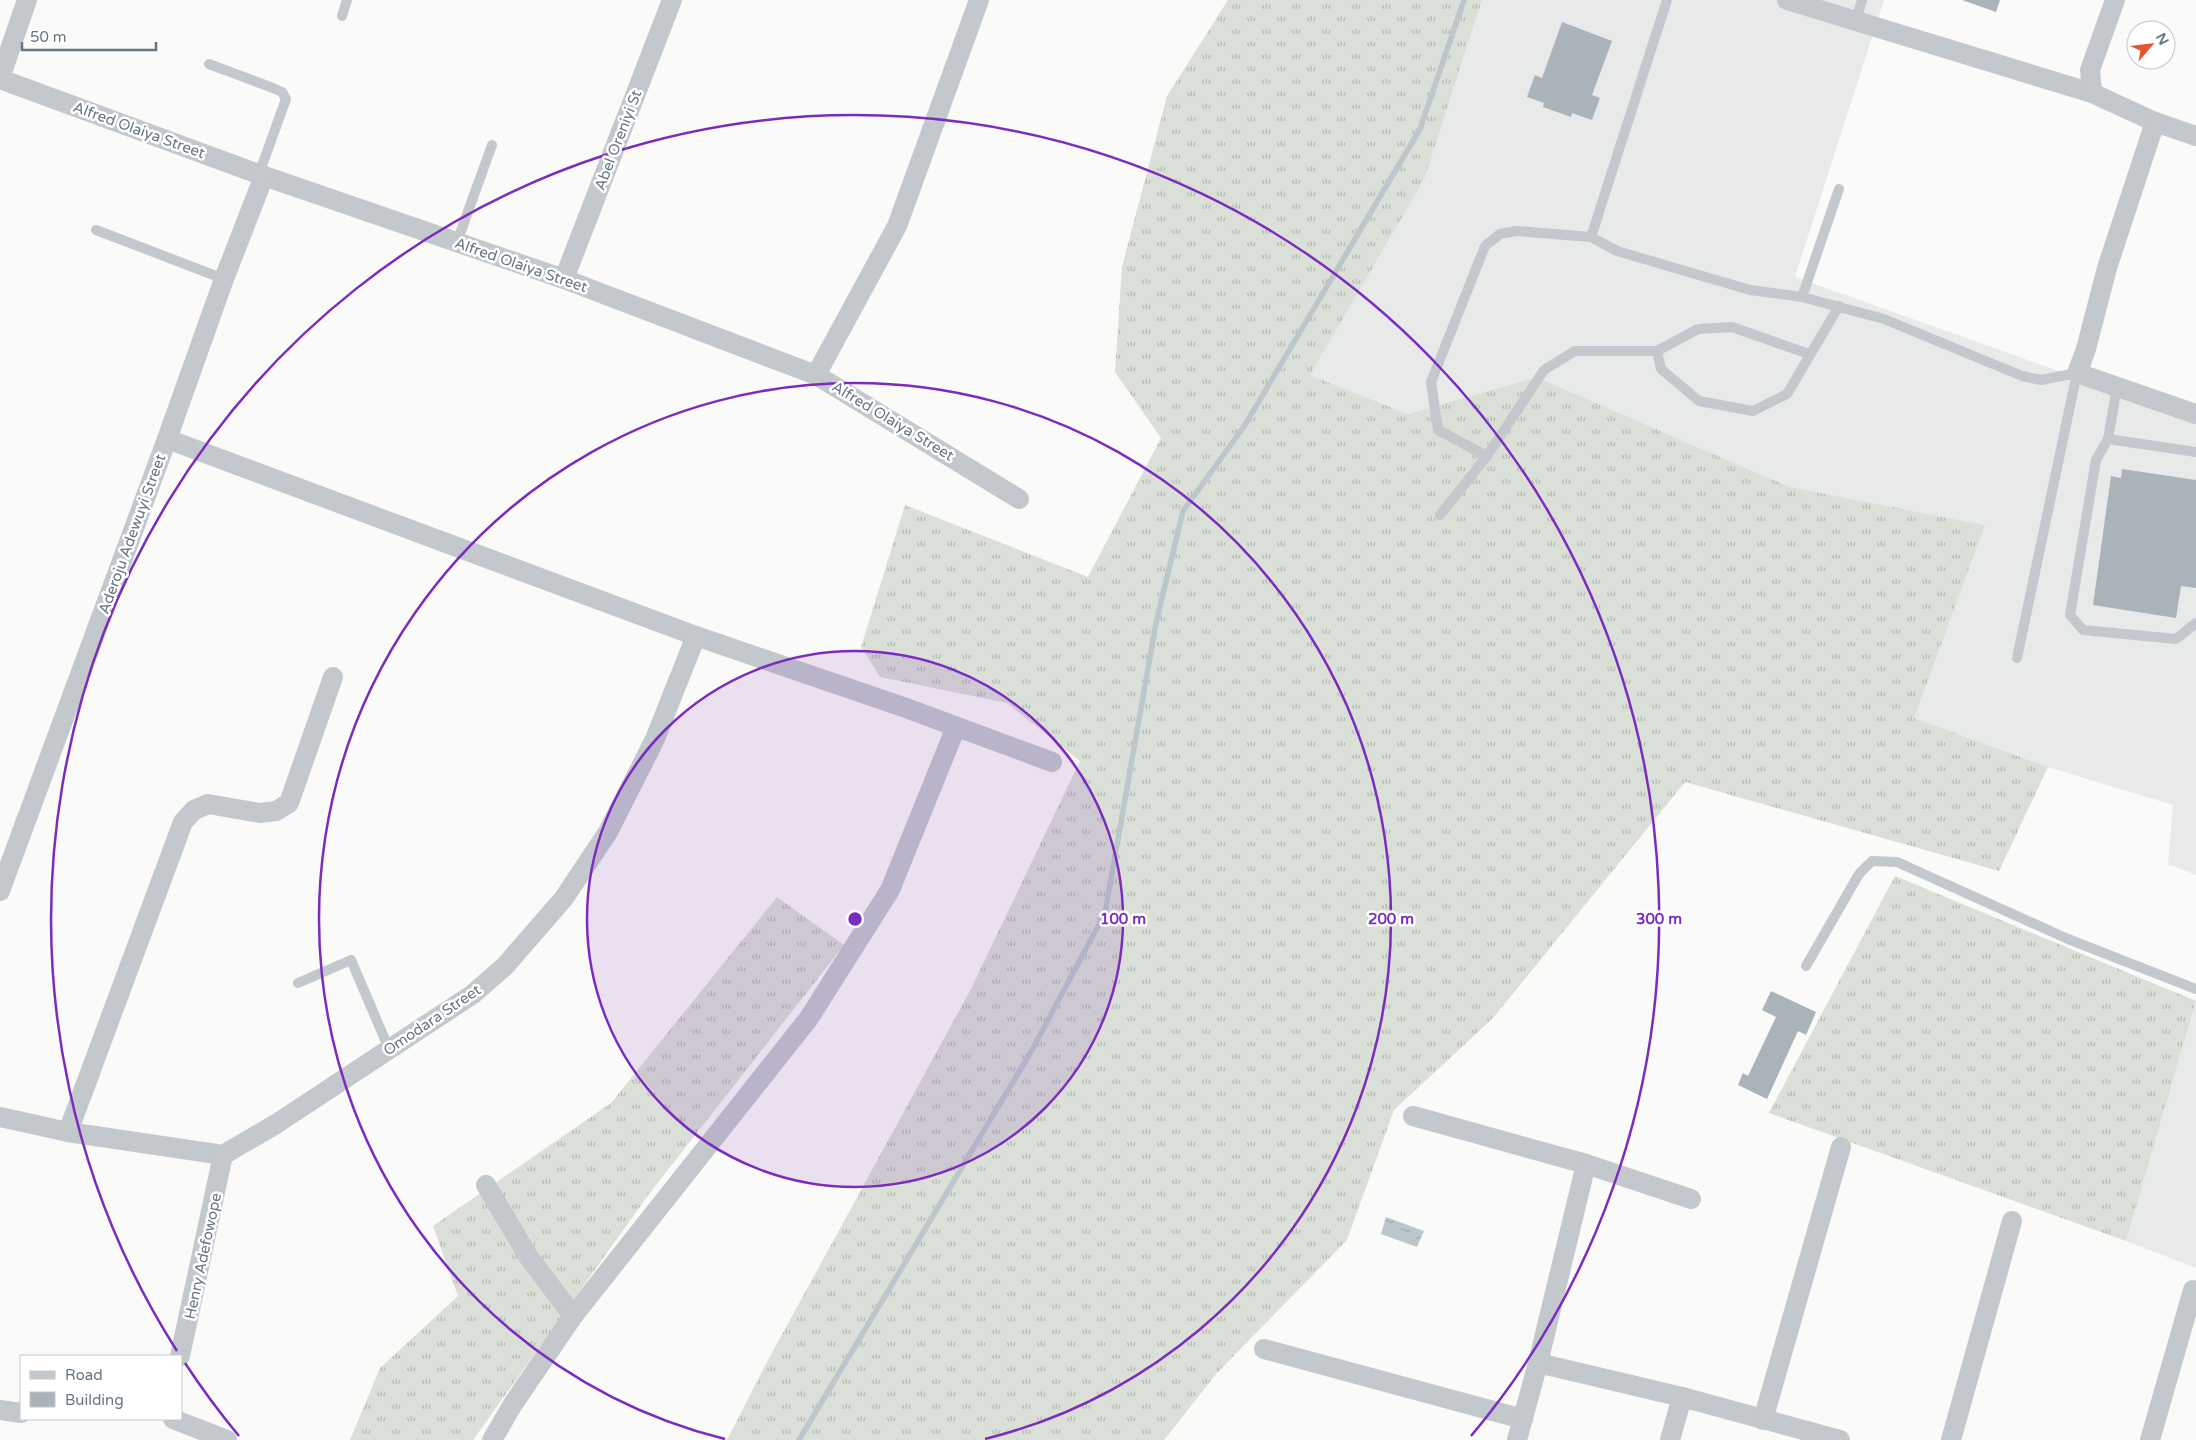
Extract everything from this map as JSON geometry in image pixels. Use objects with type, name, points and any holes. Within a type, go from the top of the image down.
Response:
[{"type":"street","points":[[0,78],[27,0]]},
{"type":"street","name":"Abel Oreniyi St","points":[[564,279],[672,0]]},
{"type":"street","points":[[816,375],[897,226],[979,0]]},
{"type":"street","points":[[1787,0],[2092,93],[2155,122],[2196,136]]},
{"type":"street","points":[[2092,93],[2090,70],[2115,0]]},
{"type":"street","name":"Alfred Olaiya Street","points":[[0,78],[262,175],[564,279],[816,375],[1020,499]]},
{"type":"street","points":[[2155,122],[2106,268],[2086,349],[2077,372],[2196,414]]},
{"type":"street","name":"Aderoju Adewuyi Street","points":[[0,891],[167,439],[262,175]]},
{"type":"street","points":[[167,439],[696,636],[906,708],[1052,762]]},
{"type":"street","name":"Omodara Street","points":[[223,1155],[276,1124],[473,994],[505,966],[564,898],[608,832],[632,788],[655,739],[696,636]]},
{"type":"street","points":[[68,1132],[183,822],[194,810],[208,804],[260,813],[276,811],[289,803],[333,677]]},
{"type":"street","points":[[492,1440],[573,1316],[809,1018],[890,890],[956,727]]},
{"type":"street","points":[[1413,1116],[1586,1164],[1692,1199]]},
{"type":"street","points":[[0,1117],[68,1132],[223,1155]]},
{"type":"street","points":[[1762,1420],[1841,1147]]},
{"type":"street","name":"Henry Adefowope","points":[[180,1355],[223,1155]]},
{"type":"street","points":[[1517,1440],[1586,1164]]},
{"type":"street","points":[[486,1185],[528,1256],[573,1316]]},
{"type":"street","points":[[1951,1440],[2012,1221]]},
{"type":"street","points":[[2150,1440],[2193,1290]]},
{"type":"street","points":[[1264,1349],[1523,1419]]},
{"type":"street","points":[[1538,1362],[1682,1397],[1835,1439]]},
{"type":"street","points":[[1670,1440],[1682,1397]]},
{"type":"street","points":[[0,1410],[20,1413]]},
{"type":"street","points":[[176,1420],[227,1440]]},
{"type":"lane","points":[[342,16],[347,0]]},
{"type":"lane","points":[[1591,237],[1667,0]]},
{"type":"lane","points":[[1856,20],[1862,0]]},
{"type":"lane","points":[[208,64],[282,92],[286,99],[262,175]]},
{"type":"lane","points":[[457,242],[492,145]]},
{"type":"lane","points":[[1802,297],[1839,189]]},
{"type":"lane","points":[[96,230],[224,279]]},
{"type":"lane","points":[[1487,456],[1438,430],[1432,382],[1485,246],[1500,234],[1516,232],[1591,237],[1617,251],[1750,290],[1802,297],[1884,318],[2022,376],[2042,380],[2077,372],[2017,658]]},
{"type":"lane","points":[[1657,351],[1661,368],[1699,401],[1753,411],[1786,394],[1840,306]]},
{"type":"lane","points":[[1440,515],[1487,456],[1544,370],[1575,351],[1657,351],[1698,329],[1732,327],[1810,354]]},
{"type":"lane","points":[[2117,387],[2108,439],[2096,460],[2070,615],[2083,630],[2176,639],[2196,623]]},
{"type":"lane","points":[[2108,439],[2196,452]]},
{"type":"lane","points":[[1806,966],[1859,874],[1872,861],[1897,862],[2068,939],[2196,989]]},
{"type":"lane","points":[[298,983],[350,960],[389,1049]]},
{"type":"shaded area","points":[[1482,0],[1884,0],[1795,277],[2196,420],[2196,875],[2168,864],[2173,805],[2048,767],[1913,718],[1985,525],[1790,487],[1536,377],[1408,414],[1310,375],[1425,178]]},
{"type":"shaded area","points":[[2196,1000],[2196,1268],[2126,1241]]},
{"type":"green space","points":[[1228,0],[1482,0],[1425,178],[1310,375],[1408,414],[1536,377],[1790,487],[1985,525],[1914,718],[2048,767],[1999,871],[1685,782],[1493,1018],[1394,1110],[1347,1240],[1217,1373],[1164,1440],[727,1440],[767,1362],[971,989],[1080,761],[1007,703],[880,677],[861,647],[905,505],[1088,577],[1161,438],[1115,372],[1122,267],[1167,96]]},
{"type":"green space","points":[[1895,876],[2196,1001],[2126,1241],[1769,1113]]},
{"type":"green space","points":[[777,897],[844,945],[649,1194],[473,1440],[350,1440],[380,1368],[458,1296],[433,1226],[611,1103]]},
{"type":"water","points":[[1386,1217],[1424,1231],[1417,1247],[1381,1234]]},
{"type":"building","points":[[1962,0],[2000,0],[1996,12]]},
{"type":"building","points":[[1562,22],[1612,41],[1592,95],[1600,98],[1592,120],[1572,113],[1571,117],[1543,107],[1544,103],[1527,97],[1535,75],[1542,78]]},
{"type":"building","points":[[2122,469],[2196,480],[2196,588],[2181,586],[2176,618],[2093,605],[2111,476],[2121,478]]},
{"type":"building","points":[[1771,991],[1816,1012],[1806,1035],[1798,1031],[1767,1099],[1738,1085],[1743,1073],[1748,1076],[1776,1017],[1762,1010]]},
{"type":"waterway","points":[[799,1440],[1032,1050],[1105,913],[1156,623],[1183,511],[1245,425],[1420,129],[1464,0]]}]
